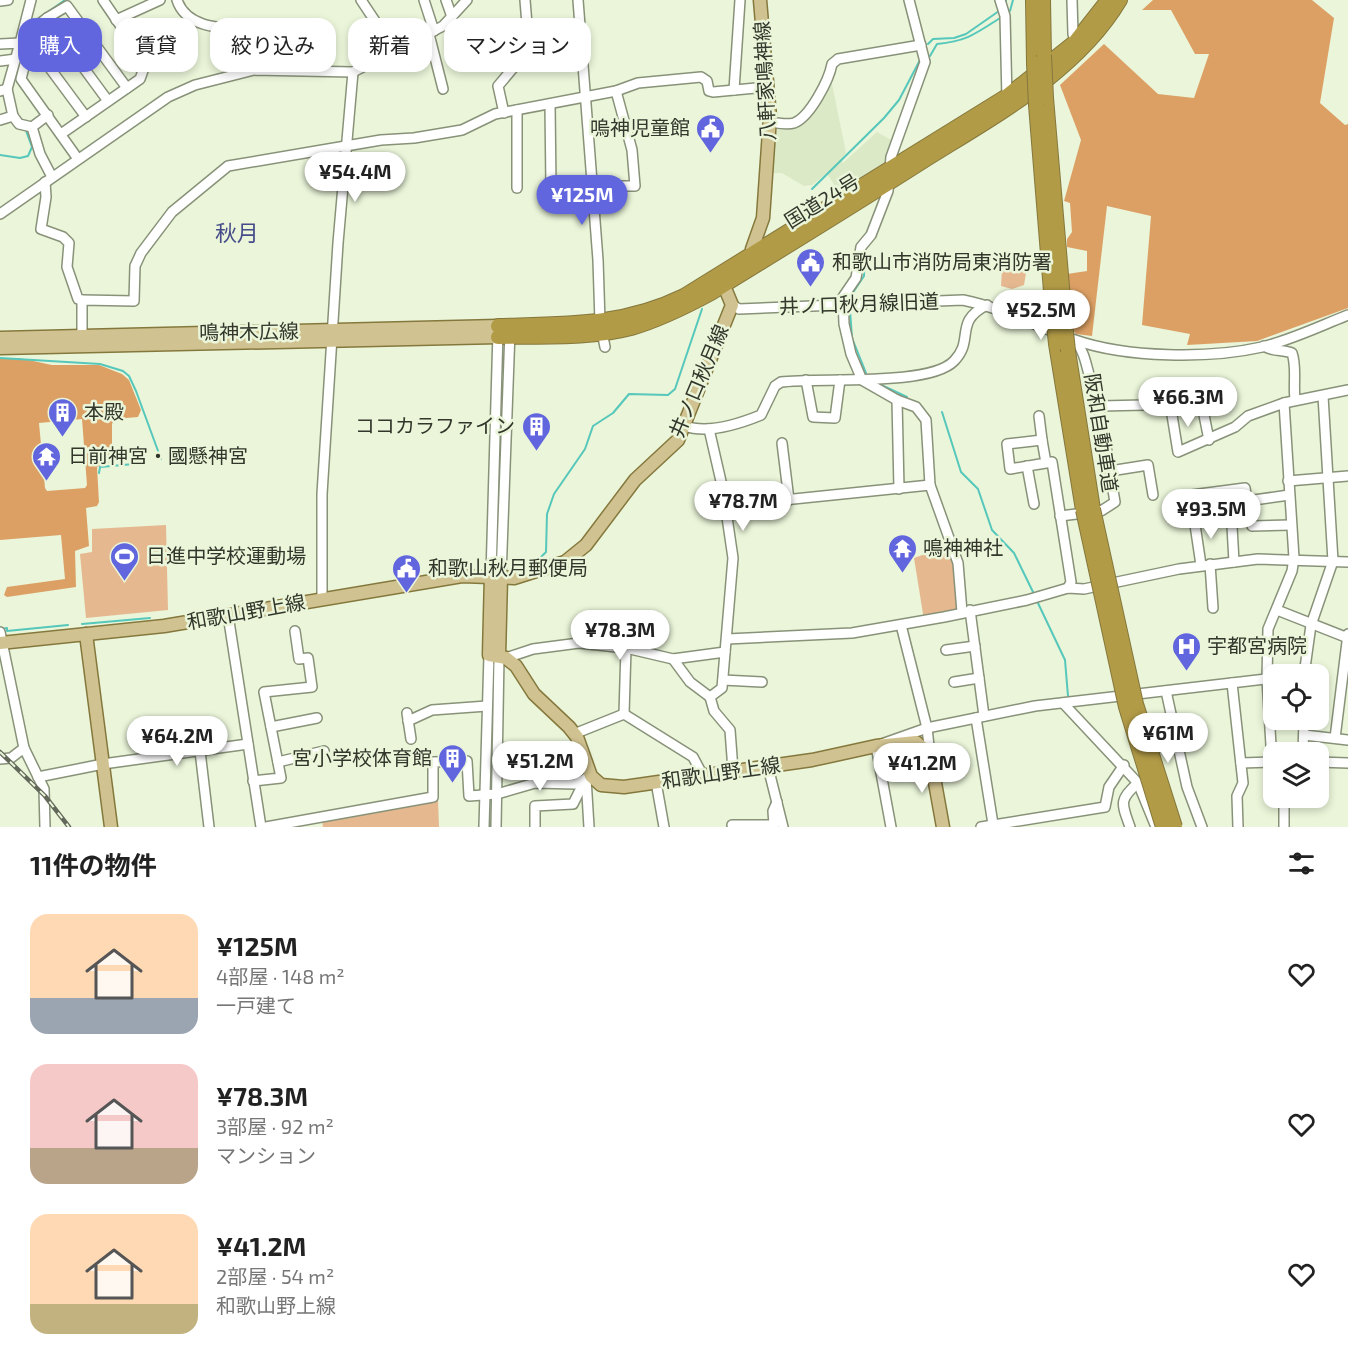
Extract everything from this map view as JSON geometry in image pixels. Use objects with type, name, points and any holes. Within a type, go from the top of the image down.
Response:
[{"type":"highway","name":"阪和自動車道","points":[[1033,0],[1059,319],[1067,345],[1088,509],[1126,707],[1163,827]]},
{"type":"highway","name":"阪和自動車道","points":[[1039,59],[1043,0]]},
{"type":"highway","name":"国道24号","points":[[1079,45],[1108,0]]},
{"type":"highway","name":"国道24号","points":[[504,332],[602,334],[667,316],[1008,102],[1111,16],[1120,0]]},
{"type":"highway","name":"阪和自動車道","points":[[1088,509],[1136,704],[1175,827]]},
{"type":"main road","name":"八軒家鳴神線","points":[[753,262],[763,218],[770,122],[760,0]]},
{"type":"main road","name":"井ノ口秋月線","points":[[496,576],[514,578],[565,562],[575,555],[635,480],[678,440],[732,305],[722,280]]},
{"type":"main road","name":"鳴神木広線","points":[[0,338],[504,332]]},
{"type":"main road","name":"鳴神木広線","points":[[0,348],[332,335]]},
{"type":"main road","name":"和歌山野上線","points":[[1,639],[86,634],[228,615],[433,580],[496,576]]},
{"type":"main road","points":[[496,576],[498,657],[516,666],[534,694],[574,734],[589,777]]},
{"type":"main road","points":[[86,634],[111,827]]},
{"type":"main road","name":"和歌山野上線","points":[[589,777],[609,787],[656,782],[702,774],[768,767],[876,746],[916,742],[930,755]]},
{"type":"main road","points":[[930,755],[943,827]]},
{"type":"street","points":[[0,1],[8,0]]},
{"type":"street","points":[[29,18],[32,0]]},
{"type":"street","points":[[103,0],[114,18]]},
{"type":"street","points":[[122,18],[160,0]]},
{"type":"street","points":[[177,0],[189,17],[210,26]]},
{"type":"street","points":[[361,0],[373,18]]},
{"type":"street","points":[[424,0],[428,18]]},
{"type":"street","points":[[446,0],[452,16]]},
{"type":"street","points":[[443,89],[432,33],[467,0]]},
{"type":"street","points":[[504,113],[498,86],[529,49],[525,0]]},
{"type":"street","points":[[578,0],[602,334]]},
{"type":"street","points":[[734,90],[740,0]]},
{"type":"street","points":[[909,0],[925,62],[889,177],[888,191],[871,235],[861,247],[856,278],[845,292],[843,304],[847,340],[862,380],[897,400],[916,406],[926,420],[930,485],[958,563],[975,646],[979,678],[985,826],[1047,822],[1105,807],[1109,787],[1124,765]]},
{"type":"street","points":[[1000,0],[1005,16],[1008,102]]},
{"type":"street","points":[[1072,0],[1079,45]]},
{"type":"street","points":[[47,18],[67,6],[76,18]]},
{"type":"street","points":[[0,44],[18,42]]},
{"type":"street","points":[[770,122],[792,123],[801,119],[829,80],[832,64],[838,59],[921,45]]},
{"type":"street","points":[[102,54],[127,88]]},
{"type":"street","points":[[18,55],[3,90],[13,116],[19,123],[32,127]]},
{"type":"street","points":[[0,61],[16,59]]},
{"type":"street","points":[[22,72],[21,79],[78,159]]},
{"type":"street","points":[[49,72],[86,117]]},
{"type":"street","points":[[87,72],[108,101]]},
{"type":"street","points":[[61,134],[140,80],[142,72]]},
{"type":"street","points":[[0,214],[168,97],[195,84],[246,72]]},
{"type":"street","points":[[322,599],[322,494],[353,72]]},
{"type":"street","points":[[32,127],[49,179],[41,229],[63,237],[69,243],[67,267],[78,299],[134,302],[135,266],[141,254],[172,212],[228,166],[462,130],[504,113],[616,91],[633,87],[638,82],[700,77],[707,81],[709,91],[767,87]]},
{"type":"street","points":[[592,186],[635,186],[632,150],[616,91]]},
{"type":"street","points":[[550,104],[551,188]]},
{"type":"street","points":[[517,110],[517,188]]},
{"type":"street","points":[[32,127],[48,115]]},
{"type":"street","points":[[0,120],[13,116]]},
{"type":"street","points":[[81,300],[82,337]]},
{"type":"street","name":"井ノ口秋月線旧道","points":[[732,305],[739,309],[963,300],[987,305],[1067,345],[1154,355],[1235,351],[1264,346],[1348,315]]},
{"type":"street","name":"井ノ口秋月線旧道","points":[[685,426],[697,430],[709,429],[760,415],[775,386],[781,382],[862,380],[925,374],[948,365],[962,350],[968,319],[973,313],[987,305]]},
{"type":"street","points":[[496,576],[504,332]]},
{"type":"street","points":[[1060,516],[1107,510],[1114,502],[1100,406],[1091,381],[1086,354],[1067,345]]},
{"type":"street","points":[[1264,346],[1270,350],[1292,353],[1295,360],[1293,381],[1296,399]]},
{"type":"street","points":[[806,380],[813,417],[835,418],[840,380]]},
{"type":"street","points":[[1171,409],[1178,452],[1235,427],[1248,416],[1296,399],[1348,390]]},
{"type":"street","points":[[1306,664],[1311,625],[1333,561],[1323,396]]},
{"type":"street","points":[[897,400],[899,489]]},
{"type":"street","points":[[1269,664],[1268,629],[1277,610],[1294,558],[1284,403]]},
{"type":"street","points":[[1100,406],[1145,405]]},
{"type":"street","points":[[1202,405],[1209,440]]},
{"type":"street","points":[[1039,416],[1046,463]]},
{"type":"street","points":[[709,429],[733,558],[722,688],[710,697]]},
{"type":"street","points":[[996,446],[1042,440]]},
{"type":"street","points":[[782,443],[789,500]]},
{"type":"street","points":[[1007,444],[1010,469],[1052,462],[1071,582],[1068,588]]},
{"type":"street","points":[[1110,471],[1148,465],[1153,495]]},
{"type":"street","points":[[1027,466],[1034,504]]},
{"type":"street","points":[[1288,481],[1348,476]]},
{"type":"street","points":[[727,518],[744,504],[930,485]]},
{"type":"street","points":[[1184,496],[1245,488],[1247,501],[1289,495]]},
{"type":"street","points":[[1231,508],[1234,562]]},
{"type":"street","points":[[1194,518],[1213,608]]},
{"type":"street","points":[[1252,526],[1291,525]]},
{"type":"street","points":[[727,639],[805,637],[902,625],[1027,600],[1068,588],[1084,589],[1205,565],[1294,558],[1348,562]]},
{"type":"street","points":[[1277,610],[1311,625],[1348,637],[1335,738]]},
{"type":"street","points":[[228,615],[261,827]]},
{"type":"street","points":[[902,625],[927,728],[930,755]]},
{"type":"street","points":[[254,781],[281,778],[264,692],[312,687],[308,658],[299,659],[295,631]]},
{"type":"street","points":[[1,639],[24,748],[44,789],[45,827]]},
{"type":"street","points":[[498,657],[533,649],[579,643],[626,648],[673,659],[724,652]]},
{"type":"street","points":[[946,650],[975,646]]},
{"type":"street","points":[[624,714],[626,648]]},
{"type":"street","points":[[484,827],[487,706],[498,657]]},
{"type":"street","points":[[496,827],[498,657]]},
{"type":"street","points":[[673,659],[690,682],[710,697],[714,711],[730,730],[733,770]]},
{"type":"street","points":[[954,682],[979,678]]},
{"type":"street","points":[[891,827],[876,746],[927,728],[980,717],[1063,703],[1263,679]]},
{"type":"street","points":[[723,680],[762,682]]},
{"type":"street","points":[[1232,683],[1243,783],[1237,806],[1238,827]]},
{"type":"street","points":[[1166,691],[1187,787],[1202,827]]},
{"type":"street","points":[[1063,703],[1124,765],[1138,783],[1156,827]]},
{"type":"street","points":[[411,739],[407,717],[432,710],[487,706]]},
{"type":"street","points":[[574,734],[624,714]]},
{"type":"street","points":[[624,714],[693,757],[702,774]]},
{"type":"street","points":[[271,727],[317,718]]},
{"type":"street","points":[[1304,730],[1304,742]]},
{"type":"street","points":[[1304,735],[1348,740]]},
{"type":"street","points":[[38,777],[103,764],[248,744]]},
{"type":"street","points":[[0,759],[11,758],[24,748]]},
{"type":"street","points":[[200,751],[209,827]]},
{"type":"street","points":[[278,762],[324,752]]},
{"type":"street","points":[[266,827],[433,797],[433,762],[467,761],[469,796],[497,794],[535,783],[575,783],[589,777]]},
{"type":"street","points":[[1241,763],[1263,762]]},
{"type":"street","points":[[1329,762],[1348,763]]},
{"type":"street","points":[[768,767],[783,827]]},
{"type":"street","points":[[535,827],[535,806],[573,804],[578,790],[589,777]]},
{"type":"street","points":[[589,777],[589,827]]},
{"type":"street","points":[[656,782],[664,827]]},
{"type":"street","points":[[1130,827],[1122,804],[1124,795],[1138,783]]},
{"type":"street","points":[[732,825],[774,825],[773,811],[777,802]]},
{"type":"street","points":[[1284,808],[1284,827]]},
{"type":"shaded area","points":[[1153,0],[1312,0],[1334,18],[1320,103],[1345,125],[1348,124],[1348,308],[1257,341],[1187,345],[1190,334],[1142,325],[1151,216],[1107,206],[1092,336],[1076,334],[1073,330],[1067,274],[1087,271],[1087,251],[1067,247],[1067,239],[1072,232],[1070,203],[1064,201],[1081,140],[1060,85],[1104,44],[1158,94],[1194,98],[1209,54],[1195,54],[1171,10],[1142,10]]},
{"type":"shaded area","points":[[831,79],[846,153],[841,159],[843,163],[877,132],[893,141],[886,162],[838,191],[827,173],[812,185],[804,186],[782,173],[770,173],[772,126],[795,126]]},
{"type":"shaded area","points":[[1002,270],[1023,270],[1026,273],[1024,285],[1012,289],[1001,286]]},
{"type":"shaded area","name":"日前神宮・國懸神宮","points":[[19,358],[52,365],[99,365],[122,374],[129,380],[141,410],[138,417],[115,419],[112,424],[112,461],[97,467],[99,502],[97,506],[86,508],[89,546],[75,551],[76,587],[7,597],[4,595],[7,587],[65,579],[61,535],[0,540],[0,359]],"holes":[[[82,419],[87,485],[85,488],[47,491],[39,423]]]},
{"type":"shaded area","name":"日進中学校運動場","points":[[166,525],[168,610],[86,618],[80,554],[92,552],[92,529]]},
{"type":"shaded area","points":[[950,545],[958,566],[961,611],[924,620],[914,558]]},
{"type":"shaded area","points":[[438,799],[439,827],[323,827],[322,821]]},
{"type":"waterway","points":[[40,18],[65,0]]},
{"type":"waterway","points":[[1010,11],[1013,0]]},
{"type":"waterway","points":[[928,44],[933,39],[954,38],[966,34],[999,11]]},
{"type":"waterway","points":[[930,56],[937,44],[970,36],[1000,18]]},
{"type":"waterway","points":[[812,189],[884,118],[899,100],[920,60]]},
{"type":"waterway","points":[[0,155],[20,158],[28,156],[32,147],[25,128]]},
{"type":"waterway","points":[[850,297],[864,276],[865,251]]},
{"type":"waterway","points":[[515,566],[534,564],[546,552],[547,514],[554,494],[585,449],[593,426],[613,413],[629,394],[668,395],[675,389],[702,309]]},
{"type":"waterway","points":[[850,310],[852,338],[866,373]]},
{"type":"waterway","points":[[0,358],[100,364],[123,371],[129,376],[136,391],[161,459]]},
{"type":"waterway","points":[[877,383],[907,397]]},
{"type":"waterway","points":[[942,412],[961,472],[978,489],[992,530],[1014,553],[1034,594]]},
{"type":"waterway","points":[[99,473],[100,467],[134,464]]},
{"type":"waterway","points":[[1037,601],[1065,660],[1068,696]]},
{"type":"waterway","points":[[82,624],[150,618]]},
{"type":"waterway","points":[[0,629],[7,628],[7,631],[68,625]]},
{"type":"waterway","points":[[1131,769],[1141,781]]},
{"type":"railway","points":[[0,752],[45,796],[69,827]]},
{"type":"place","name":"嗚神児童館","points":[[711,154]]},
{"type":"place","name":"和歌山市消防局東消防署","points":[[811,288]]},
{"type":"place","name":"本殿","points":[[63,438]]},
{"type":"place","name":"ココカラファイン","points":[[536,452]]},
{"type":"place","name":"日前神宮・國懸神宮","points":[[47,482]]},
{"type":"place","name":"鳴神神社","points":[[902,574]]},
{"type":"place","name":"日進中学校運動場","points":[[125,582]]},
{"type":"place","name":"和歌山秋月郵便局","points":[[407,594]]},
{"type":"place","name":"宇都宮病院","points":[[1186,672]]},
{"type":"place","name":"宮小学校体育館","points":[[453,784]]},
{"type":"district","name":"秋月","points":[[237,233]]}]
